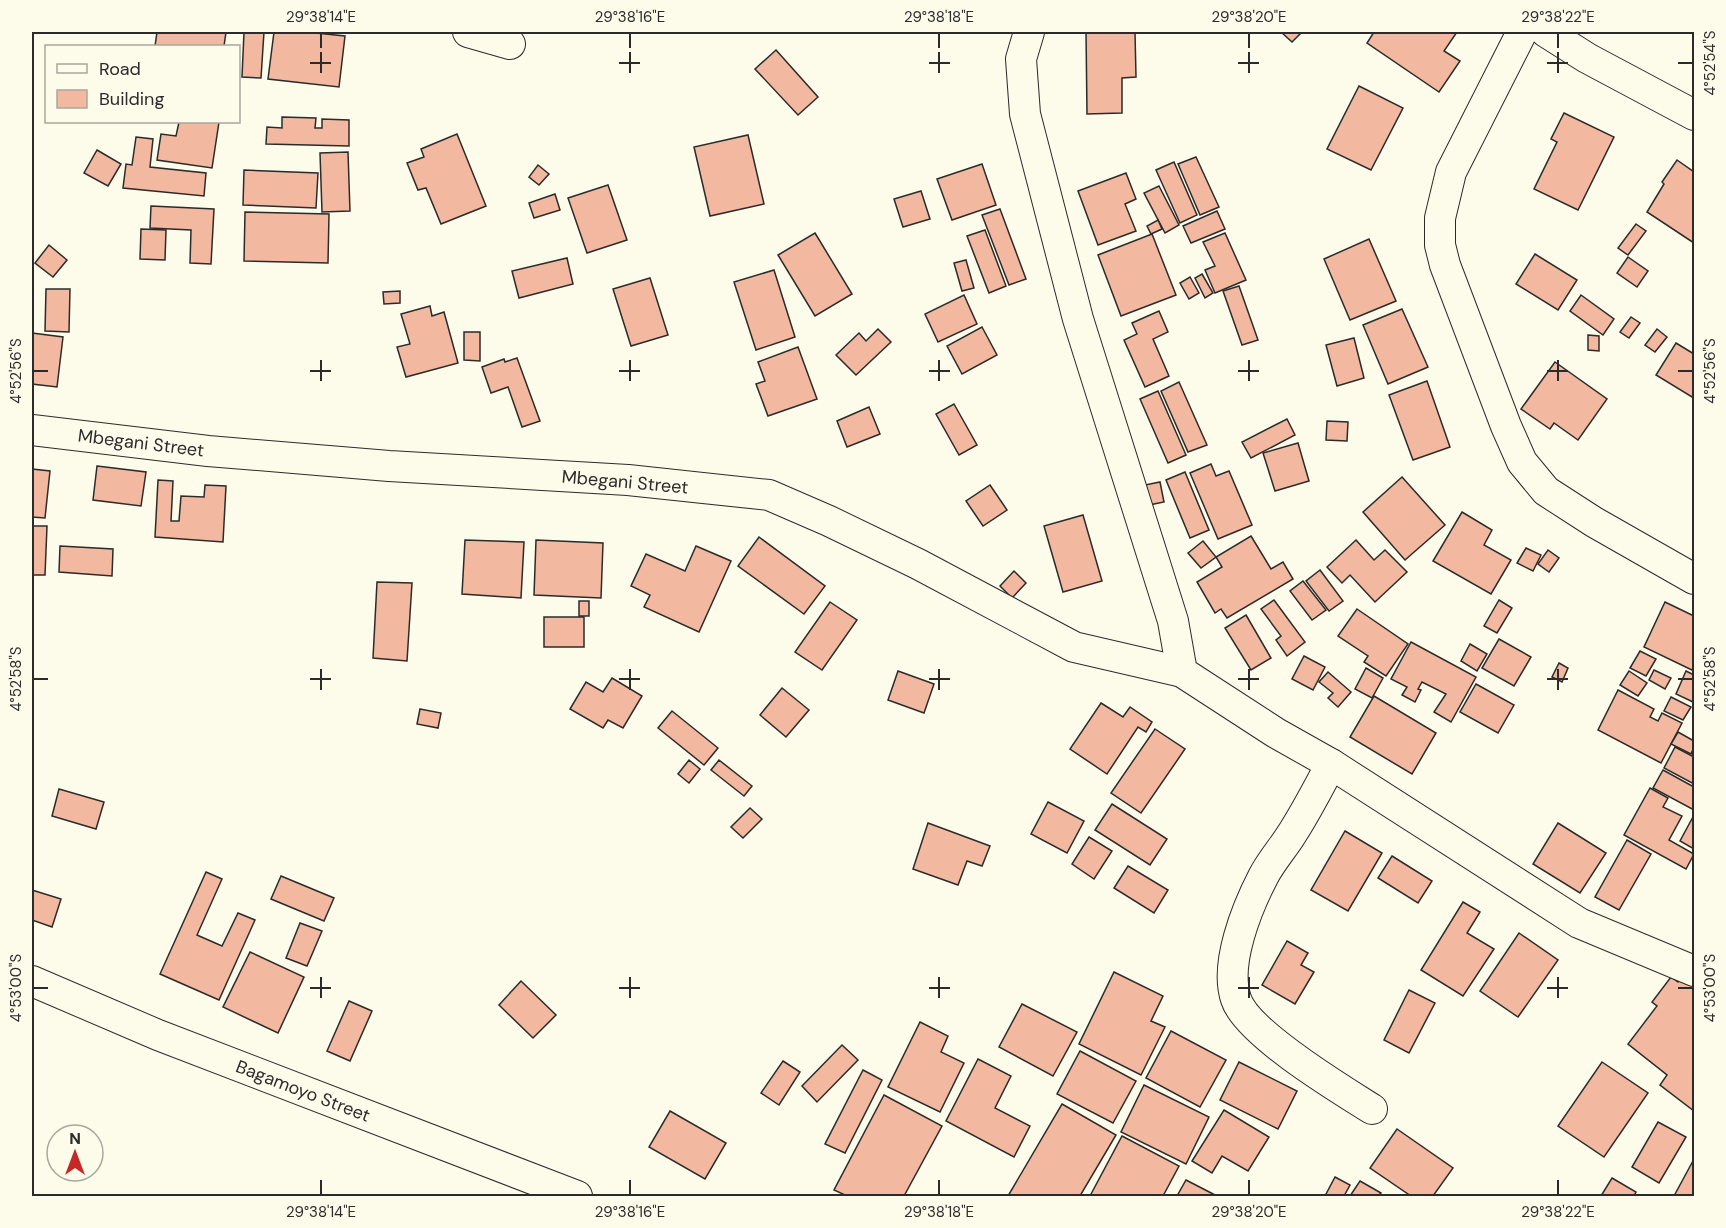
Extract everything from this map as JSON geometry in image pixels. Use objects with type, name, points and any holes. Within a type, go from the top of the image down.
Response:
[{"type":"street","points":[[468,32],[510,44]]},
{"type":"street","points":[[1029,32],[1021,59],[1025,114],[1078,319],[1173,621],[1182,672]]},
{"type":"street","points":[[1522,32],[1451,172],[1440,218],[1440,245],[1445,265],[1522,462],[1546,491],[1594,522],[1695,579]]},
{"type":"street","points":[[1546,32],[1587,58],[1695,115]]},
{"type":"street","name":"Mbegani Street","points":[[32,430],[219,452],[389,466],[628,480],[769,495],[918,564],[1074,647],[1182,672],[1276,733],[1331,764],[1579,923],[1695,971]]},
{"type":"street","points":[[1331,764],[1294,831],[1263,876],[1234,951],[1232,979],[1236,1000],[1254,1026],[1334,1086],[1372,1109]]},
{"type":"street","name":"Bagamoyo Street","points":[[32,981],[158,1035],[577,1197]]},
{"type":"building","points":[[157,32],[226,32],[224,45],[155,45]]},
{"type":"building","points":[[244,32],[264,32],[261,78],[242,77]]},
{"type":"building","points":[[274,32],[345,36],[339,87],[268,79]]},
{"type":"building","points":[[1086,32],[1135,32],[1136,77],[1122,78],[1122,113],[1087,114]]},
{"type":"building","points":[[1281,32],[1302,32],[1292,42]]},
{"type":"building","points":[[1374,32],[1457,32],[1444,51],[1460,61],[1439,92],[1367,43]]},
{"type":"building","points":[[776,50],[818,97],[798,115],[755,69]]},
{"type":"building","points":[[1359,86],[1403,108],[1371,170],[1327,149]]},
{"type":"building","points":[[1564,113],[1614,137],[1578,210],[1534,189],[1557,142],[1551,139]]},
{"type":"building","points":[[282,117],[316,118],[315,128],[322,128],[322,119],[349,120],[349,146],[266,144],[267,127],[282,128]]},
{"type":"building","points":[[179,123],[219,123],[212,168],[157,160],[161,134],[176,136]]},
{"type":"building","points":[[457,134],[486,206],[441,224],[426,188],[418,190],[407,163],[424,157],[421,149]]},
{"type":"building","points":[[748,135],[764,204],[710,216],[694,147]]},
{"type":"building","points":[[136,137],[153,139],[150,167],[206,173],[204,196],[123,188],[126,164],[132,165]]},
{"type":"building","points":[[97,150],[121,164],[108,186],[84,173]]},
{"type":"building","points":[[348,152],[350,211],[322,212],[320,153]]},
{"type":"building","points":[[1196,157],[1219,207],[1200,215],[1178,164]]},
{"type":"building","points":[[1677,160],[1694,172],[1694,243],[1647,212],[1664,184],[1662,182]]},
{"type":"building","points":[[1174,162],[1197,215],[1180,223],[1156,170]]},
{"type":"building","points":[[982,164],[996,205],[952,220],[937,179]]},
{"type":"building","points":[[538,165],[549,174],[539,185],[529,177]]},
{"type":"building","points":[[244,170],[318,173],[316,208],[243,205]]},
{"type":"building","points":[[1126,173],[1136,199],[1125,204],[1136,231],[1098,245],[1078,191]]},
{"type":"building","points":[[608,185],[627,240],[587,253],[568,198]]},
{"type":"building","points":[[1159,186],[1179,225],[1165,233],[1144,193]]},
{"type":"building","points":[[921,191],[930,219],[903,227],[894,199]]},
{"type":"building","points":[[555,194],[560,210],[534,218],[529,203]]},
{"type":"building","points":[[151,206],[214,209],[211,264],[190,263],[191,230],[150,228]]},
{"type":"building","points":[[1000,209],[1026,279],[1009,285],[982,215]]},
{"type":"building","points":[[1217,211],[1225,229],[1191,243],[1183,226]]},
{"type":"building","points":[[245,212],[329,214],[328,263],[244,261]]},
{"type":"building","points":[[1158,220],[1162,229],[1151,234],[1147,226]]},
{"type":"building","points":[[1636,224],[1646,231],[1628,255],[1618,248]]},
{"type":"building","points":[[141,229],[166,230],[165,260],[140,259]]},
{"type":"building","points":[[985,230],[1006,286],[989,293],[967,236]]},
{"type":"building","points":[[815,233],[852,294],[815,316],[778,255]]},
{"type":"building","points":[[1225,233],[1246,280],[1215,293],[1205,270],[1215,266],[1203,242]]},
{"type":"building","points":[[1152,234],[1176,295],[1121,316],[1098,255]]},
{"type":"building","points":[[1369,239],[1396,301],[1350,320],[1324,259]]},
{"type":"building","points":[[49,245],[67,260],[53,277],[35,263]]},
{"type":"building","points":[[1535,254],[1577,280],[1558,310],[1516,284]]},
{"type":"building","points":[[1628,257],[1648,271],[1637,287],[1617,273]]},
{"type":"building","points":[[567,258],[573,284],[519,298],[512,271]]},
{"type":"building","points":[[966,260],[974,288],[962,291],[954,263]]},
{"type":"building","points":[[774,270],[795,337],[756,350],[734,282]]},
{"type":"building","points":[[1202,274],[1213,293],[1205,298],[1195,278]]},
{"type":"building","points":[[1190,277],[1199,293],[1189,299],[1180,283]]},
{"type":"building","points":[[650,278],[668,335],[631,346],[613,289]]},
{"type":"building","points":[[1239,286],[1258,340],[1242,345],[1223,291]]},
{"type":"building","points":[[46,289],[70,289],[69,332],[45,331]]},
{"type":"building","points":[[400,291],[400,303],[384,304],[383,292]]},
{"type":"building","points":[[964,295],[977,324],[938,342],[925,314]]},
{"type":"building","points":[[1581,295],[1614,319],[1603,335],[1570,311]]},
{"type":"building","points":[[430,306],[432,316],[444,312],[458,363],[406,377],[397,347],[410,344],[401,314]]},
{"type":"building","points":[[1402,309],[1428,367],[1388,384],[1363,325]]},
{"type":"building","points":[[1159,311],[1168,332],[1153,339],[1169,376],[1145,387],[1124,340],[1137,334],[1132,323]]},
{"type":"building","points":[[1631,317],[1640,323],[1629,338],[1620,332]]},
{"type":"building","points":[[982,327],[997,355],[962,374],[947,346]]},
{"type":"building","points":[[878,329],[891,342],[856,375],[836,355],[859,333],[866,341]]},
{"type":"building","points":[[1657,329],[1667,337],[1655,352],[1645,345]]},
{"type":"building","points":[[464,332],[480,332],[480,361],[464,360]]},
{"type":"building","points":[[32,333],[63,337],[57,387],[32,384]]},
{"type":"building","points":[[1588,335],[1599,336],[1599,351],[1588,350]]},
{"type":"building","points":[[1354,338],[1364,378],[1337,386],[1326,345]]},
{"type":"building","points":[[1676,343],[1694,354],[1694,394],[1692,397],[1656,375]]},
{"type":"building","points":[[798,347],[817,399],[768,416],[756,384],[765,381],[758,362]]},
{"type":"building","points":[[517,358],[540,421],[522,427],[508,387],[491,393],[482,367],[504,359],[505,362]]},
{"type":"building","points":[[1555,362],[1607,399],[1578,440],[1554,423],[1550,429],[1521,409]]},
{"type":"building","points":[[1427,381],[1450,447],[1413,460],[1389,395]]},
{"type":"building","points":[[1179,382],[1207,445],[1188,452],[1161,391]]},
{"type":"building","points":[[1158,391],[1186,455],[1168,463],[1140,399]]},
{"type":"building","points":[[954,404],[977,445],[959,455],[936,414]]},
{"type":"building","points":[[869,407],[880,434],[847,447],[837,421]]},
{"type":"building","points":[[1287,419],[1295,435],[1251,458],[1242,442]]},
{"type":"building","points":[[1327,421],[1348,422],[1347,441],[1326,440]]},
{"type":"building","points":[[1298,443],[1309,481],[1275,491],[1263,453]]},
{"type":"building","points":[[1211,464],[1216,476],[1229,471],[1252,525],[1218,539],[1190,473]]},
{"type":"building","points":[[97,466],[146,472],[141,506],[93,500]]},
{"type":"building","points":[[32,469],[50,471],[45,518],[32,517]]},
{"type":"building","points":[[1185,472],[1209,530],[1190,538],[1166,480]]},
{"type":"building","points":[[1402,477],[1445,525],[1405,560],[1363,512]]},
{"type":"building","points":[[158,480],[173,481],[171,521],[179,521],[181,496],[204,497],[205,485],[226,486],[223,542],[155,537]]},
{"type":"building","points":[[1160,482],[1164,502],[1149,505],[1145,485]]},
{"type":"building","points":[[990,485],[1007,510],[983,526],[966,501]]},
{"type":"building","points":[[1462,512],[1492,530],[1484,545],[1511,560],[1491,594],[1433,561]]},
{"type":"building","points":[[1083,515],[1102,581],[1063,592],[1044,526]]},
{"type":"building","points":[[32,526],[47,526],[45,575],[32,575]]},
{"type":"building","points":[[1251,536],[1271,569],[1283,562],[1293,579],[1227,618],[1221,609],[1215,613],[1197,582],[1222,567],[1216,557]]},
{"type":"building","points":[[759,537],[825,586],[804,614],[738,566]]},
{"type":"building","points":[[465,540],[524,542],[521,598],[462,594]]},
{"type":"building","points":[[536,540],[603,543],[601,598],[534,595]]},
{"type":"building","points":[[1356,540],[1374,560],[1385,550],[1407,572],[1375,602],[1350,575],[1342,583],[1327,567]]},
{"type":"building","points":[[1203,541],[1216,557],[1201,568],[1188,553]]},
{"type":"building","points":[[60,546],[113,549],[112,576],[59,572]]},
{"type":"building","points":[[696,546],[731,561],[699,632],[644,607],[650,595],[631,586],[646,554],[685,571]]},
{"type":"building","points":[[1526,548],[1541,555],[1533,571],[1517,563]]},
{"type":"building","points":[[1548,550],[1559,558],[1549,572],[1538,564]]},
{"type":"building","points":[[1320,570],[1343,601],[1329,611],[1306,581]]},
{"type":"building","points":[[1014,571],[1026,583],[1012,598],[1000,586]]},
{"type":"building","points":[[1303,581],[1326,610],[1312,620],[1290,591]]},
{"type":"building","points":[[377,582],[412,583],[407,661],[373,658]]},
{"type":"building","points":[[1274,600],[1305,642],[1287,656],[1276,640],[1281,636],[1261,609]]},
{"type":"building","points":[[1499,600],[1512,608],[1497,633],[1484,626]]},
{"type":"building","points":[[579,601],[589,601],[589,616],[579,616]]},
{"type":"building","points":[[830,602],[857,620],[822,670],[795,652]]},
{"type":"building","points":[[1665,602],[1694,616],[1694,671],[1644,647]]},
{"type":"building","points":[[1357,609],[1408,644],[1386,676],[1364,662],[1368,656],[1338,636]]},
{"type":"building","points":[[1246,615],[1271,658],[1251,670],[1225,628]]},
{"type":"building","points":[[544,617],[584,617],[584,647],[544,647]]},
{"type":"building","points":[[1499,639],[1531,657],[1514,686],[1482,668]]},
{"type":"building","points":[[1411,642],[1476,677],[1451,722],[1434,712],[1446,694],[1422,682],[1415,702],[1402,695],[1407,687],[1391,679]]},
{"type":"building","points":[[1470,644],[1487,654],[1477,671],[1461,661]]},
{"type":"building","points":[[1640,651],[1656,659],[1646,676],[1630,668]]},
{"type":"building","points":[[1304,656],[1325,667],[1313,690],[1292,679]]},
{"type":"building","points":[[1559,663],[1568,668],[1562,682],[1552,677]]},
{"type":"building","points":[[1366,668],[1383,678],[1372,698],[1355,689]]},
{"type":"building","points":[[1654,670],[1671,678],[1665,689],[1649,680]]},
{"type":"building","points":[[898,671],[934,684],[924,713],[888,700]]},
{"type":"building","points":[[1629,671],[1647,683],[1638,696],[1620,685]]},
{"type":"building","points":[[1686,671],[1694,675],[1693,702],[1676,694]]},
{"type":"building","points":[[1328,672],[1351,692],[1338,707],[1328,698],[1333,693],[1319,682]]},
{"type":"building","points":[[612,678],[642,696],[623,728],[608,720],[603,728],[570,709],[586,682],[603,692]]},
{"type":"building","points":[[1476,684],[1514,705],[1498,733],[1460,712]]},
{"type":"building","points":[[782,688],[809,710],[786,737],[760,715]]},
{"type":"building","points":[[1618,690],[1654,709],[1650,717],[1658,721],[1662,713],[1682,723],[1661,763],[1598,730]]},
{"type":"building","points":[[1374,696],[1436,733],[1412,774],[1350,737]]},
{"type":"building","points":[[1671,697],[1691,707],[1683,720],[1664,711]]},
{"type":"building","points":[[1101,703],[1123,717],[1130,707],[1152,722],[1146,732],[1138,727],[1107,774],[1070,749]]},
{"type":"building","points":[[420,709],[441,713],[438,728],[417,724]]},
{"type":"building","points":[[672,711],[718,748],[704,765],[658,728]]},
{"type":"building","points":[[1155,729],[1185,749],[1141,813],[1111,793]]},
{"type":"building","points":[[1678,732],[1694,741],[1691,754],[1671,744]]},
{"type":"building","points":[[1675,747],[1694,757],[1694,784],[1664,768]]},
{"type":"building","points":[[689,760],[700,769],[689,783],[678,774]]},
{"type":"building","points":[[719,760],[752,786],[744,796],[711,770]]},
{"type":"building","points":[[1663,770],[1694,787],[1694,810],[1653,788]]},
{"type":"building","points":[[1650,788],[1668,798],[1663,807],[1682,816],[1669,840],[1694,854],[1686,869],[1624,835]]},
{"type":"building","points":[[59,789],[104,802],[96,829],[52,816]]},
{"type":"building","points":[[1048,802],[1084,821],[1067,853],[1031,834]]},
{"type":"building","points":[[1112,804],[1167,839],[1150,865],[1095,830]]},
{"type":"building","points":[[750,808],[762,819],[743,838],[731,827]]},
{"type":"building","points":[[1694,815],[1694,849],[1680,841]]},
{"type":"building","points":[[928,823],[990,846],[982,866],[967,861],[958,885],[913,869]]},
{"type":"building","points":[[1558,823],[1606,853],[1580,893],[1533,864]]},
{"type":"building","points":[[1345,831],[1382,853],[1348,911],[1311,890]]},
{"type":"building","points":[[1089,837],[1112,851],[1094,879],[1072,864]]},
{"type":"building","points":[[1627,840],[1651,854],[1619,910],[1595,897]]},
{"type":"building","points":[[1392,856],[1432,881],[1418,903],[1378,878]]},
{"type":"building","points":[[1128,866],[1168,890],[1154,913],[1114,888]]},
{"type":"building","points":[[206,872],[222,879],[197,935],[222,946],[238,913],[255,920],[219,1000],[160,974]]},
{"type":"building","points":[[281,876],[334,898],[324,921],[271,899]]},
{"type":"building","points":[[32,890],[61,899],[52,927],[32,920]]},
{"type":"building","points":[[1463,902],[1480,912],[1467,933],[1494,949],[1463,996],[1421,970]]},
{"type":"building","points":[[300,923],[322,931],[307,966],[286,958]]},
{"type":"building","points":[[1519,933],[1558,960],[1518,1017],[1480,991]]},
{"type":"building","points":[[1287,941],[1308,953],[1301,965],[1314,972],[1295,1004],[1262,985]]},
{"type":"building","points":[[250,952],[304,977],[278,1033],[223,1007]]},
{"type":"building","points":[[1114,972],[1163,996],[1151,1021],[1165,1027],[1141,1075],[1079,1044]]},
{"type":"building","points":[[1671,977],[1678,982],[1682,977],[1694,987],[1694,1111],[1660,1085],[1667,1075],[1628,1044],[1657,1006],[1652,1002]]},
{"type":"building","points":[[521,981],[556,1015],[533,1038],[499,1005]]},
{"type":"building","points":[[1409,990],[1435,1003],[1409,1053],[1384,1040]]},
{"type":"building","points":[[349,1001],[372,1011],[350,1061],[327,1051]]},
{"type":"building","points":[[1022,1004],[1077,1032],[1053,1076],[999,1047]]},
{"type":"building","points":[[920,1022],[948,1036],[941,1052],[964,1063],[940,1112],[888,1087]]},
{"type":"building","points":[[1171,1031],[1226,1060],[1200,1107],[1146,1078]]},
{"type":"building","points":[[842,1045],[858,1060],[817,1102],[802,1086]]},
{"type":"building","points":[[1080,1051],[1136,1081],[1113,1123],[1057,1094]]},
{"type":"building","points":[[978,1059],[1011,1076],[995,1108],[1030,1126],[1014,1157],[946,1121]]},
{"type":"building","points":[[783,1061],[800,1072],[779,1105],[761,1093]]},
{"type":"building","points":[[1239,1062],[1297,1091],[1278,1129],[1220,1100]]},
{"type":"building","points":[[1602,1062],[1648,1093],[1604,1157],[1558,1126]]},
{"type":"building","points":[[863,1070],[882,1080],[845,1153],[825,1144]]},
{"type":"building","points":[[1144,1085],[1209,1117],[1186,1164],[1121,1132]]},
{"type":"building","points":[[884,1095],[942,1126],[904,1196],[847,1196],[834,1190]]},
{"type":"building","points":[[1062,1104],[1116,1135],[1080,1196],[1008,1196]]},
{"type":"building","points":[[1224,1110],[1269,1137],[1248,1171],[1222,1156],[1212,1173],[1192,1161]]},
{"type":"building","points":[[670,1111],[726,1143],[705,1179],[649,1147]]},
{"type":"building","points":[[1658,1122],[1686,1137],[1659,1183],[1632,1167]]},
{"type":"building","points":[[1397,1129],[1453,1168],[1433,1196],[1411,1196],[1370,1168]]},
{"type":"building","points":[[1122,1136],[1179,1166],[1163,1196],[1090,1196]]},
{"type":"building","points":[[1694,1159],[1694,1196],[1674,1196]]},
{"type":"building","points":[[1335,1177],[1350,1185],[1344,1196],[1325,1196]]},
{"type":"building","points":[[1612,1178],[1636,1192],[1634,1196],[1601,1196]]},
{"type":"building","points":[[1186,1180],[1217,1196],[1177,1196]]},
{"type":"building","points":[[1360,1181],[1381,1193],[1378,1196],[1350,1196]]}]
